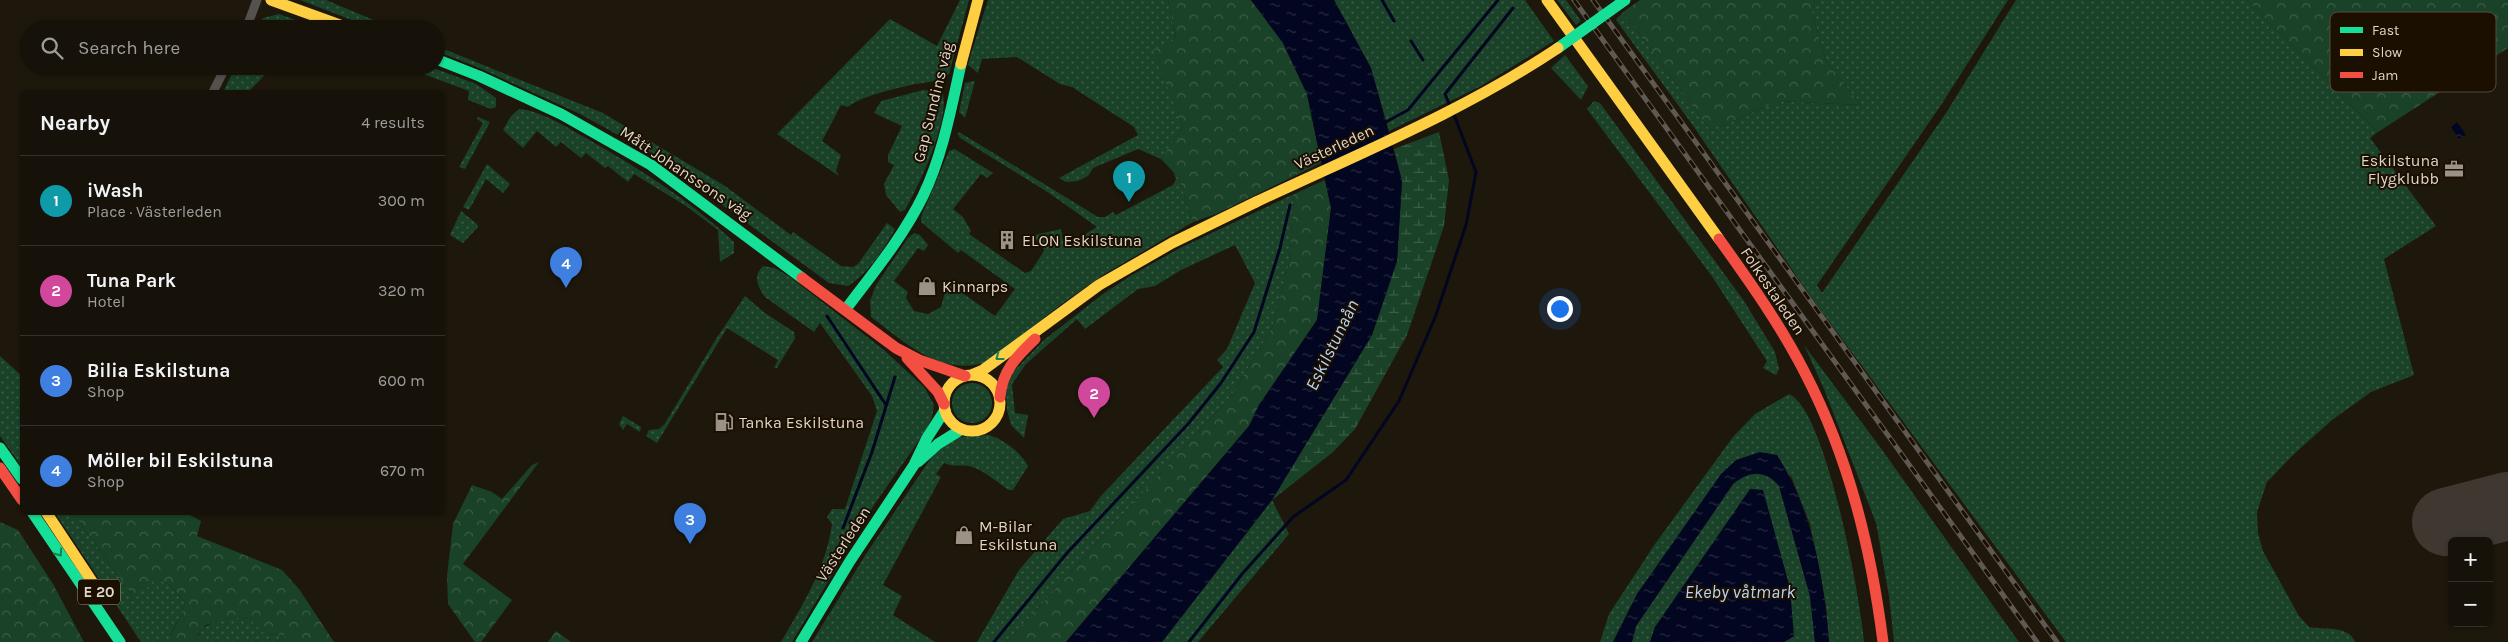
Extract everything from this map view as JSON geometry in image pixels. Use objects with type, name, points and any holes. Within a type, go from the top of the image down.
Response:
[{"type":"main road","points":[[271,0],[326,20]]},
{"type":"main road","name":"Gap Sundins väg","points":[[846,309],[893,247],[923,196],[943,142],[957,77],[978,0]]},
{"type":"main road","name":"Folkestaleden","points":[[1547,0],[1758,294],[1805,372],[1829,423],[1848,474],[1866,533],[1878,595],[1883,642]]},
{"type":"main road","name":"Västerleden","points":[[968,375],[983,370],[1099,285],[1134,264],[1256,202],[1465,102],[1567,42],[1625,0]]},
{"type":"main road","name":"Mått Johanssons väg","points":[[445,63],[561,114],[633,154],[673,180],[896,348],[938,392],[944,407]]},
{"type":"main road","name":"Västerleden","points":[[1000,397],[1000,383],[1016,357],[1054,319]]},
{"type":"main road","name":"Mått Johanssons väg","points":[[896,348],[919,360],[968,375]]},
{"type":"main road","points":[[968,375],[982,376],[992,382],[1000,397],[999,413],[990,425],[977,431],[962,429],[949,419],[944,407],[949,387],[968,375]]},
{"type":"main road","name":"Västerleden","points":[[801,642],[850,561],[914,464],[944,407]]},
{"type":"main road","name":"Västerleden","points":[[914,464],[938,444],[962,429]]},
{"type":"main road","points":[[0,448],[20,476]]},
{"type":"main road","points":[[0,468],[20,497]]},
{"type":"main road","name":"E 20","points":[[34,515],[120,642]]},
{"type":"main road","name":"E 20","points":[[48,515],[131,642]]},
{"type":"main road","name":"E 20","points":[[98,610],[109,642]]},
{"type":"street","points":[[249,20],[257,0]]},
{"type":"street","points":[[214,90],[222,75]]},
{"type":"green space","points":[[300,0],[326,0],[374,20],[352,20]]},
{"type":"green space","points":[[960,0],[969,0],[949,74],[936,81],[869,96],[848,107],[841,105],[822,141],[841,155],[836,170],[839,176],[777,134],[890,19],[937,46]]},
{"type":"green space","points":[[988,0],[1168,0],[1176,39],[1169,90],[1183,127],[1161,159],[1138,149],[1093,168],[1088,176],[1078,181],[1066,182],[1059,178],[1138,135],[1134,127],[1072,87],[1060,84],[1017,57],[982,59],[978,73],[968,65]]},
{"type":"green space","points":[[1168,0],[1251,0],[1283,43],[1307,94],[1321,163],[1216,214],[1193,222],[1179,178],[1161,159],[1183,127],[1153,50],[1176,38]]},
{"type":"green space","points":[[1334,0],[1525,0],[1554,41],[1481,86],[1389,131],[1371,68]]},
{"type":"green space","points":[[1557,0],[1566,0],[1581,21],[1576,25]]},
{"type":"green space","points":[[1640,0],[1815,0],[1812,12],[1826,61],[1861,105],[1778,101],[1711,131],[1623,12]]},
{"type":"green space","points":[[1815,0],[2008,0],[1941,105],[1817,285],[1822,293],[1946,113],[2016,0],[2247,0],[2330,84],[2330,92],[2338,92],[2378,132],[2370,138],[2436,226],[2384,259],[2414,375],[2371,392],[2332,420],[2294,454],[2267,482],[2257,512],[2258,533],[2263,551],[2299,616],[2309,627],[2342,631],[2352,637],[2355,642],[2066,642],[1811,297],[1689,120],[1616,20],[1623,12],[1711,131],[1778,101],[1861,105],[1826,61],[1812,12]]},
{"type":"green space","points":[[2247,0],[2508,0],[2508,48],[2496,56],[2496,12],[2330,12],[2330,84]]},
{"type":"green space","points":[[279,14],[295,20],[262,20]]},
{"type":"green space","points":[[445,50],[603,113],[725,186],[791,235],[793,232],[841,266],[853,267],[858,264],[887,223],[895,229],[875,260],[855,281],[848,286],[829,283],[677,172],[620,136],[580,114],[445,55]]},
{"type":"green space","points":[[1565,55],[1588,86],[1581,100],[1551,68]]},
{"type":"green space","points":[[445,72],[476,84],[496,98],[496,107],[491,109],[468,100],[469,91],[426,75],[445,75]]},
{"type":"green space","points":[[232,75],[265,75],[250,90],[224,90]]},
{"type":"green space","points":[[975,81],[965,118],[959,112],[965,83]]},
{"type":"green space","points":[[923,90],[942,92],[944,103],[942,117],[932,152],[918,186],[905,210],[900,212],[886,195],[884,184],[894,165],[888,162],[888,155],[902,126],[874,113],[881,101]]},
{"type":"green space","points":[[2338,92],[2440,92],[2378,132]]},
{"type":"green space","points":[[1594,101],[1600,103],[1744,301],[1775,352],[1779,369],[1776,375],[1763,368],[1767,361],[1711,275],[1587,109]]},
{"type":"green space","points":[[519,109],[545,116],[562,125],[625,161],[663,186],[700,212],[734,242],[734,253],[720,262],[718,230],[686,206],[634,174],[628,182],[608,166],[605,168],[586,153],[581,158],[561,142],[556,147],[537,131],[523,148],[503,130],[511,116]]},
{"type":"green space","points":[[478,117],[490,122],[465,169],[459,167],[483,123],[477,119]]},
{"type":"green space","points":[[959,132],[1098,217],[1105,217],[1113,212],[1116,215],[1173,185],[1176,179],[1173,172],[1179,178],[1193,222],[1103,275],[1063,303],[987,362],[954,365],[939,361],[911,347],[871,317],[870,301],[876,285],[908,238],[914,233],[920,235],[928,245],[924,251],[918,248],[894,281],[908,292],[906,298],[914,311],[928,314],[941,307],[945,292],[943,290],[948,283],[995,316],[1015,289],[961,250],[958,253],[921,222],[921,217],[949,151],[954,149],[958,151],[993,173],[987,178],[981,174],[953,209],[963,217],[971,231],[969,234],[1025,273],[1031,271],[1044,251],[1043,245],[1030,236],[1061,229],[1064,247],[1097,227],[1049,193],[960,138],[957,133]]},
{"type":"green space","points":[[1439,132],[1449,180],[1444,226],[1407,335],[1355,429],[1333,452],[1272,500],[1372,335],[1397,261],[1402,181],[1394,149]]},
{"type":"green space","points":[[487,164],[510,184],[503,193],[486,179],[469,210],[463,207]]},
{"type":"green space","points":[[1325,180],[1331,208],[1317,320],[1259,405],[1249,426],[1066,642],[1007,642],[1231,396],[1272,328],[1289,263],[1294,194]]},
{"type":"green space","points":[[1294,194],[1289,263],[1272,328],[1231,396],[1007,642],[977,642],[1019,570],[1063,519],[1090,511],[1100,497],[1223,367],[1217,360],[1227,349],[1255,283],[1235,245],[1181,270],[1155,286],[1138,289],[1085,329],[1077,319],[1026,364],[1012,384],[1015,413],[1028,415],[1024,438],[1011,425],[1007,410],[1006,390],[1012,373],[1044,340],[1103,294],[1132,275],[1180,248]]},
{"type":"green space","points":[[461,211],[478,227],[463,243],[450,235]]},
{"type":"green space","points":[[763,266],[775,268],[790,277],[884,350],[925,388],[934,405],[927,429],[874,505],[792,642],[781,642],[812,585],[825,556],[832,524],[827,517],[832,509],[845,509],[877,411],[872,396],[820,323],[814,332],[765,297],[757,281],[758,274]]},
{"type":"green space","points":[[745,296],[765,313],[794,332],[795,338],[777,368],[774,368],[778,360],[727,328],[657,443],[646,436],[649,430],[659,429],[664,425],[716,339]]},
{"type":"green space","points":[[1804,345],[1880,447],[2019,642],[1894,642],[1889,596],[1876,523],[1824,389]]},
{"type":"green space","points":[[0,356],[20,374],[20,464],[0,436]]},
{"type":"green space","points":[[976,383],[983,386],[989,392],[992,403],[991,411],[983,420],[976,423],[968,423],[961,420],[953,411],[952,399],[955,392],[964,384]]},
{"type":"green space","points":[[1789,394],[1803,407],[1816,433],[1828,468],[1849,549],[1864,642],[1829,642],[1826,605],[1810,524],[1791,476],[1736,460],[1637,594],[1613,642],[1600,642],[1609,614],[1655,544],[1733,437],[1755,414]]},
{"type":"green space","points":[[623,416],[641,427],[640,432],[627,424],[623,430],[619,424]]},
{"type":"green space","points":[[989,435],[1011,447],[1028,466],[1013,490],[1009,490],[975,468],[944,463],[936,474],[941,477],[883,585],[902,596],[893,615],[935,642],[812,642],[866,554],[933,455],[957,437]]},
{"type":"green space","points":[[539,462],[463,564],[512,600],[481,642],[475,642],[448,604],[447,576],[453,524],[472,485],[492,492],[502,499],[532,465]]},
{"type":"green space","name":"Ekeby våtmark","points":[[1757,472],[1772,478],[1779,486],[1810,596],[1815,642],[1784,642],[1794,636],[1655,627],[1650,642],[1632,642],[1636,626],[1733,484],[1744,475]]},
{"type":"green space","points":[[1272,500],[1289,534],[1198,642],[1162,642]]},
{"type":"green space","points":[[56,515],[74,515],[133,596],[155,578],[170,585],[185,602],[183,611],[171,634],[174,642],[141,642]]},
{"type":"green space","points":[[74,515],[190,515],[201,521],[197,536],[282,570],[299,589],[334,642],[285,642],[285,635],[264,634],[250,619],[233,617],[206,625],[198,635],[197,642],[174,642],[171,635],[183,611],[185,602],[170,585],[155,578],[150,586],[133,596]]},
{"type":"green space","points":[[0,522],[18,530],[53,584],[84,642],[0,642]]},
{"type":"green space","points":[[233,617],[250,619],[265,634],[285,635],[285,642],[197,642],[198,636],[205,627]]},
{"type":"green space","points":[[556,631],[571,642],[548,642]]},
{"type":"water","name":"Eskilstunaån","points":[[1251,0],[1334,0],[1371,68],[1402,181],[1397,261],[1372,335],[1272,500],[1162,642],[1066,642],[1249,426],[1259,405],[1317,320],[1331,208],[1307,94],[1283,43]]},
{"type":"water","points":[[2457,122],[2466,135],[2459,139],[2451,127]]},
{"type":"water","name":"Ekeby våtmark","points":[[1760,452],[1777,455],[1789,476],[1808,521],[1820,569],[1829,642],[1815,642],[1810,596],[1779,486],[1774,480],[1763,474],[1751,474],[1733,484],[1636,626],[1632,642],[1613,642],[1637,594],[1721,474],[1736,460]]},
{"type":"water","name":"Ekeby våtmark","points":[[1750,489],[1763,490],[1790,588],[1794,636],[1784,642],[1650,642],[1655,627]]},
{"type":"waterway","points":[[1382,0],[1394,21]]},
{"type":"waterway","points":[[1384,123],[1408,110],[1498,0]]},
{"type":"waterway","points":[[1450,106],[1445,94],[1513,8]]},
{"type":"waterway","points":[[1411,41],[1423,60]]},
{"type":"waterway","points":[[1189,642],[1242,574],[1293,517],[1346,480],[1399,401],[1436,315],[1466,225],[1476,172],[1453,112]]},
{"type":"waterway","points":[[994,642],[1067,553],[1188,424],[1221,383],[1254,332],[1280,248],[1290,205]]},
{"type":"waterway","points":[[827,316],[886,405]]},
{"type":"waterway","points":[[843,528],[872,452],[895,377]]},
{"type":"runway","points":[[2446,522],[2508,506]]},
{"type":"railway","points":[[1574,0],[2037,642]]},
{"type":"railway","points":[[1593,0],[2057,642]]},
{"type":"traffic: fast","points":[[1558,48],[1625,0]]},
{"type":"traffic: fast","points":[[445,63],[561,114],[651,165],[802,278]]},
{"type":"traffic: fast","points":[[846,309],[897,240],[923,196],[941,148],[961,64]]},
{"type":"traffic: fast","points":[[801,642],[850,561],[914,465],[927,438],[945,410]]},
{"type":"traffic: fast","points":[[918,462],[938,444],[962,429]]},
{"type":"traffic: fast","points":[[0,448],[20,476]]},
{"type":"traffic: fast","points":[[34,515],[120,642]]},
{"type":"traffic: slow","points":[[271,0],[326,20]]},
{"type":"traffic: slow","points":[[961,64],[978,0]]},
{"type":"traffic: slow","points":[[1547,0],[1719,239]]},
{"type":"traffic: slow","points":[[1256,202],[1448,112],[1486,92],[1558,48]]},
{"type":"traffic: slow","points":[[971,375],[983,370],[1099,285],[1172,243],[1256,202]]},
{"type":"traffic: slow","points":[[966,375],[978,375],[992,383],[1000,397],[1000,403],[998,414],[992,423],[978,431],[966,431],[956,426],[949,419],[944,409],[944,397],[949,387],[956,380],[966,375]]},
{"type":"traffic: slow","points":[[48,515],[99,592]]},
{"type":"traffic: jam","points":[[1719,239],[1754,288],[1786,338],[1805,373],[1834,438],[1846,471],[1865,538],[1883,642]]},
{"type":"traffic: jam","points":[[802,278],[896,348],[919,360],[965,376]]},
{"type":"traffic: jam","points":[[1000,397],[1007,372],[1022,352],[1035,339]]},
{"type":"traffic: jam","points":[[907,358],[938,392],[944,404]]},
{"type":"traffic: jam","points":[[0,468],[20,497]]},
{"type":"place","name":"Eskilstuna Flygklubb","points":[[2454,169]]},
{"type":"place","name":"iWash","points":[[1129,202]]},
{"type":"place","name":"ELON Eskilstuna","points":[[1007,240]]},
{"type":"place","name":"Kinnarps","points":[[927,286]]},
{"type":"place","name":"Möller bil Eskilstuna","points":[[566,288]]},
{"type":"place","name":"Tuna Park","points":[[1094,418]]},
{"type":"place","name":"Tanka Eskilstuna","points":[[724,422]]},
{"type":"place","name":"M-Bilar Eskilstuna","points":[[964,535]]},
{"type":"place","name":"Bilia Eskilstuna","points":[[690,544]]}]
